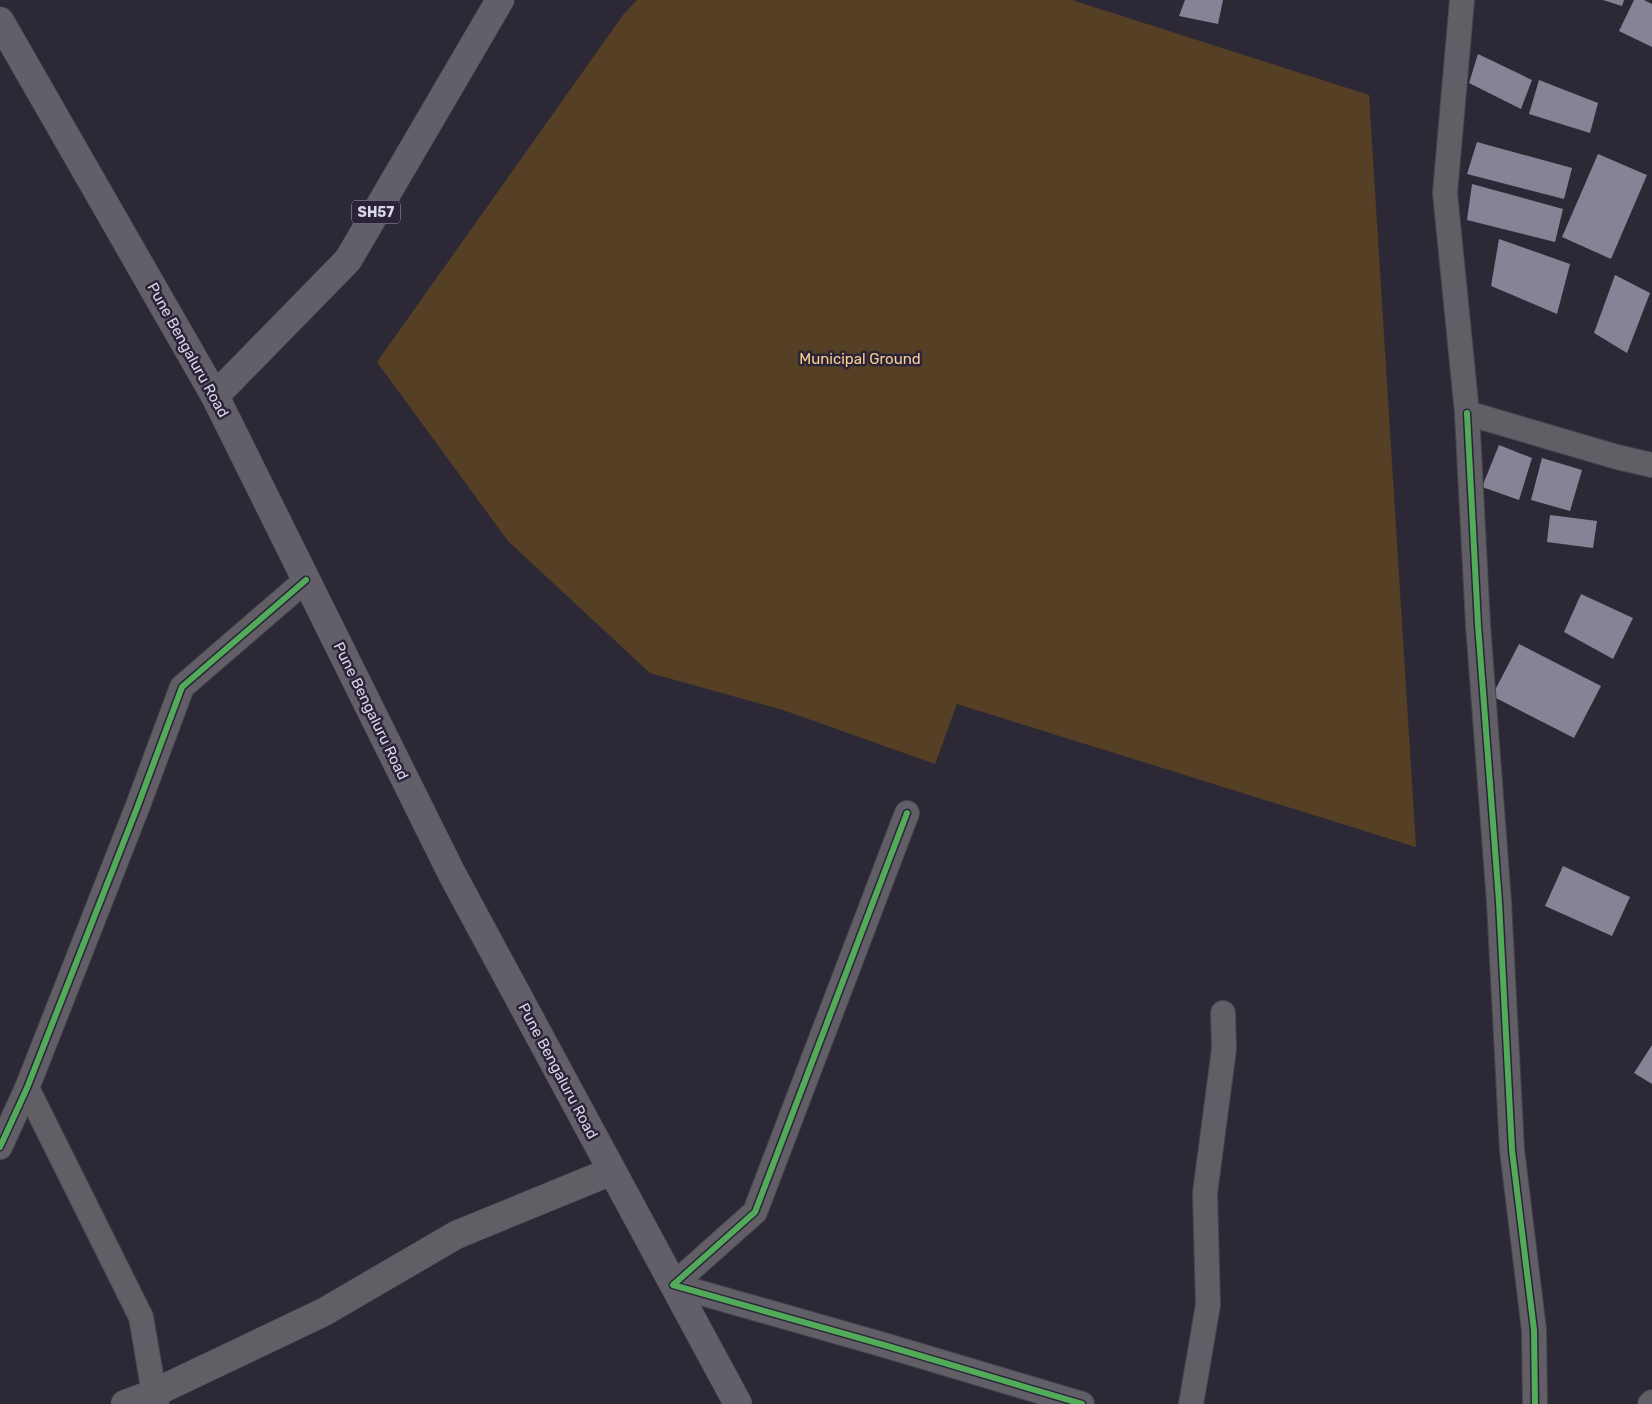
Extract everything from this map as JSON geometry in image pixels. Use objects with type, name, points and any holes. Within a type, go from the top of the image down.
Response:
[{"type":"main road","name":"SH57","points":[[215,396],[348,260],[500,0]]},
{"type":"main road","name":"Pune Bengaluru Road","points":[[0,21],[215,396],[452,874],[673,1285],[732,1402]]},
{"type":"street","points":[[1462,0],[1445,193],[1467,413],[1478,625],[1499,902],[1512,1150],[1534,1330],[1535,1404]]},
{"type":"street","points":[[1467,413],[1617,457],[1652,465]]},
{"type":"street","points":[[0,1148],[27,1088],[182,688],[306,580]]},
{"type":"street","points":[[673,1285],[755,1212],[907,812]]},
{"type":"street","points":[[1191,1404],[1208,1305],[1205,1193],[1224,1049],[1223,1013]]},
{"type":"street","points":[[27,1088],[141,1317],[156,1399]]},
{"type":"street","points":[[125,1404],[156,1399],[324,1312],[456,1235],[612,1171]]},
{"type":"street","points":[[673,1285],[1082,1404]]},
{"type":"green space","name":"Municipal Ground","points":[[637,0],[1072,0],[1369,95],[1416,847],[957,704],[935,764],[783,710],[650,673],[508,541],[377,362],[623,15]]},
{"type":"building","points":[[1185,0],[1223,0],[1218,24],[1179,16]]},
{"type":"building","points":[[1603,0],[1624,0],[1622,6]]},
{"type":"building","points":[[1634,0],[1644,0],[1652,4],[1652,47],[1619,31]]},
{"type":"building","points":[[1478,54],[1532,80],[1521,109],[1469,83]]},
{"type":"building","points":[[1539,80],[1598,103],[1590,133],[1529,114]]},
{"type":"building","points":[[1477,142],[1572,168],[1564,199],[1467,174]]},
{"type":"building","points":[[1598,154],[1647,175],[1611,259],[1562,237]]},
{"type":"building","points":[[1472,184],[1563,209],[1555,242],[1467,220]]},
{"type":"building","points":[[1499,239],[1570,264],[1557,314],[1491,286]]},
{"type":"building","points":[[1615,275],[1650,293],[1627,353],[1594,333]]},
{"type":"building","points":[[1499,445],[1532,458],[1519,500],[1482,487]]},
{"type":"building","points":[[1542,458],[1582,470],[1570,511],[1531,500]]},
{"type":"building","points":[[1550,515],[1597,521],[1593,548],[1547,542]]},
{"type":"building","points":[[1581,594],[1633,618],[1613,659],[1564,632]]},
{"type":"building","points":[[1519,644],[1601,686],[1574,738],[1492,696]]},
{"type":"building","points":[[1563,866],[1630,897],[1612,936],[1545,906]]},
{"type":"building","points":[[1652,1045],[1652,1084],[1634,1073]]},
{"type":"cycle path","points":[[1467,413],[1478,625],[1499,902],[1512,1150],[1534,1330],[1535,1404]]},
{"type":"cycle path","points":[[0,1147],[27,1088],[137,808],[182,687],[306,580]]},
{"type":"cycle path","points":[[907,813],[755,1212],[673,1285],[1082,1404]]}]
